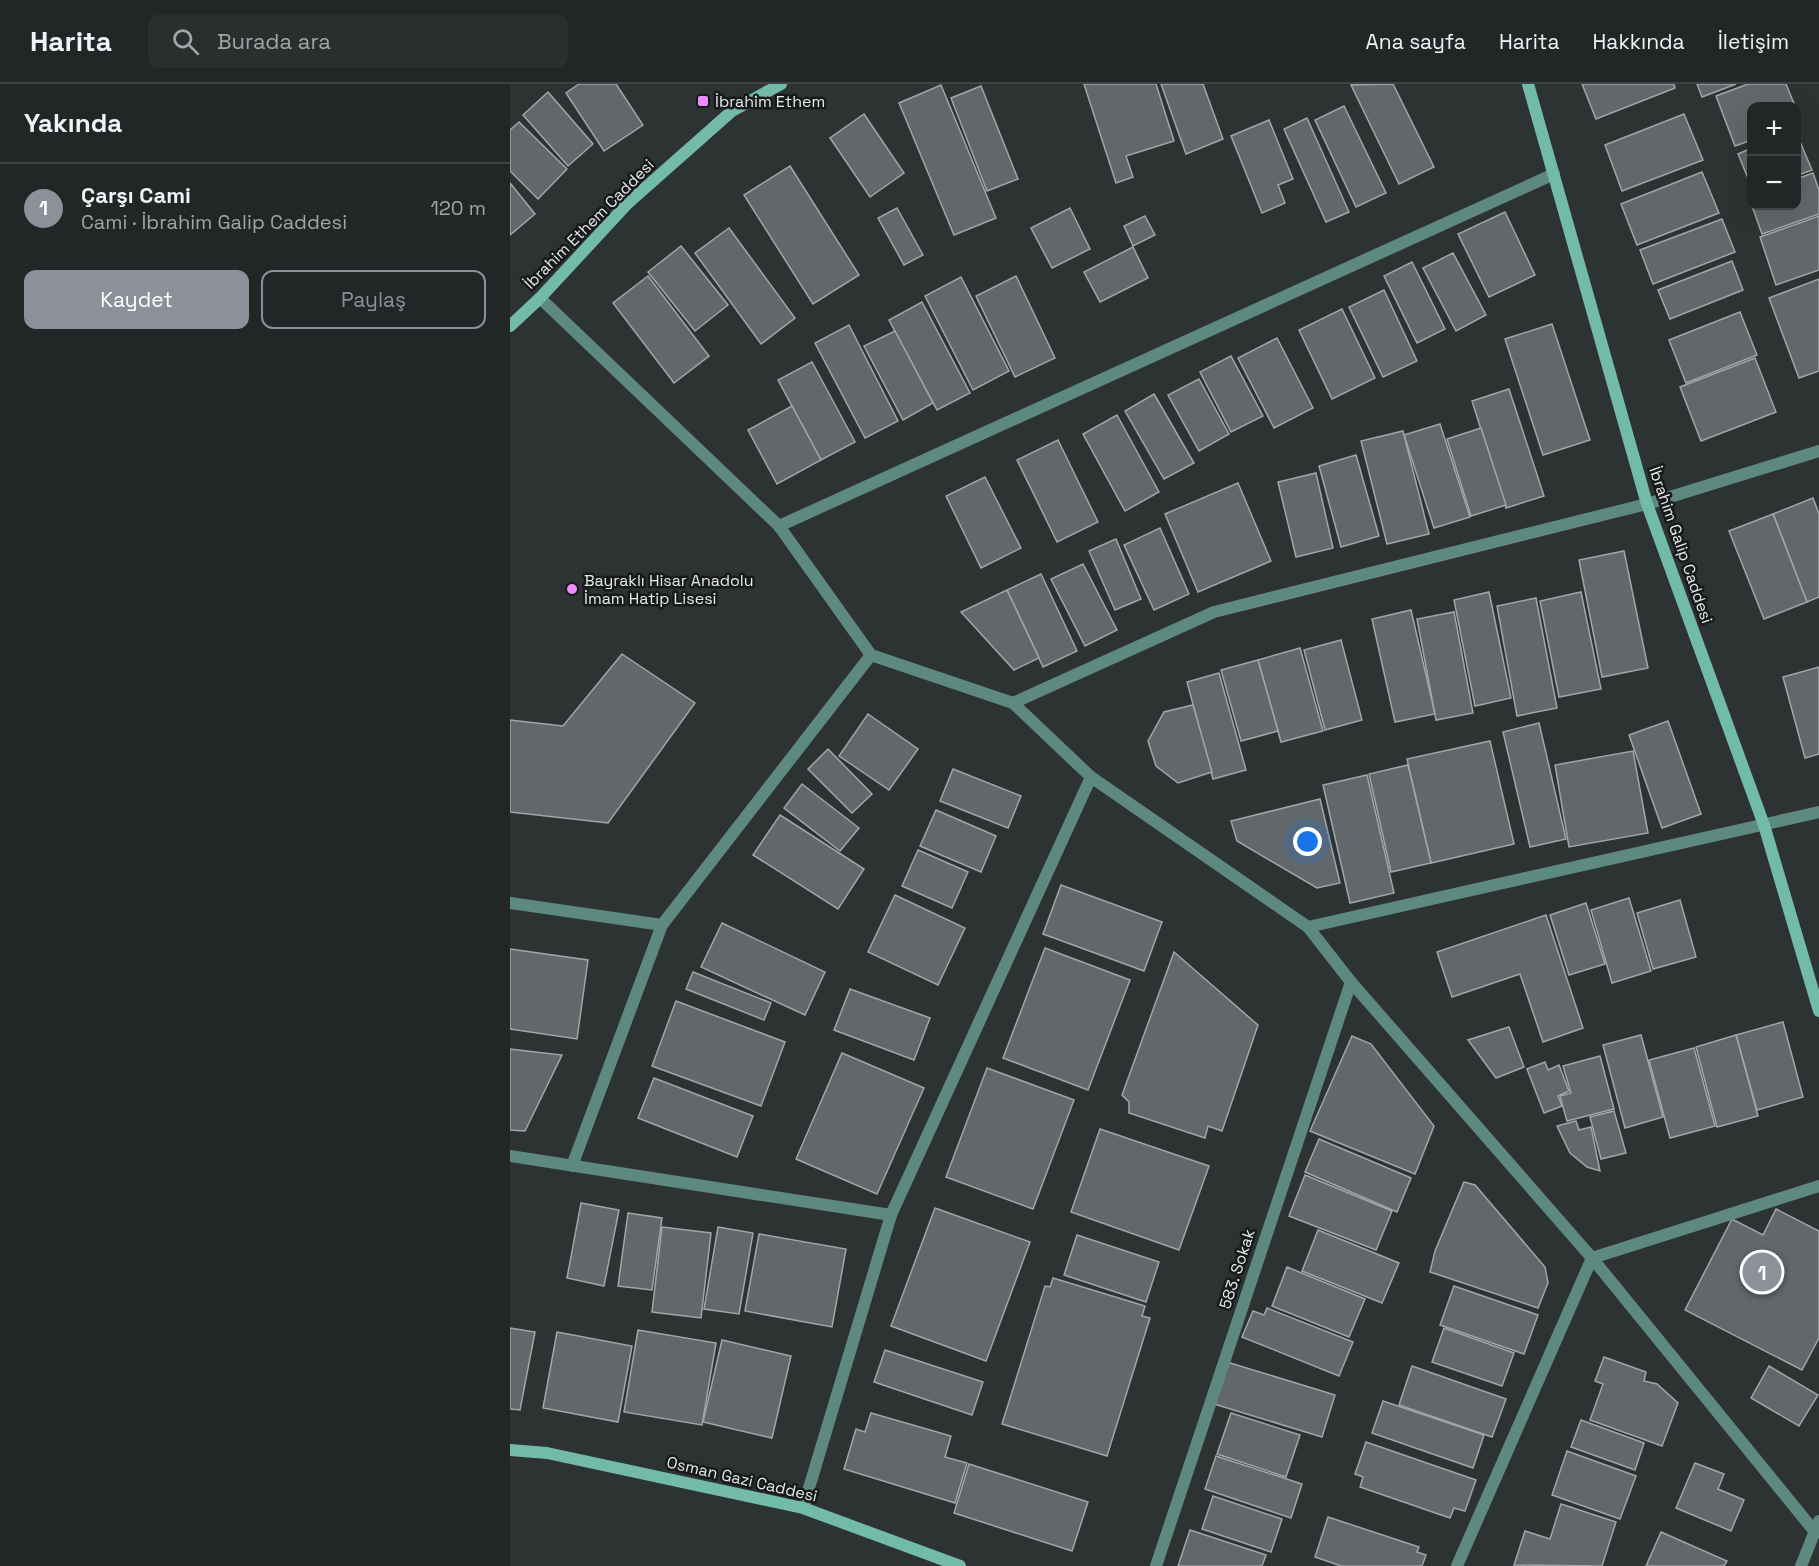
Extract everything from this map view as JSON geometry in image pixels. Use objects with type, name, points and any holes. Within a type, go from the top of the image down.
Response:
[{"type":"street","name":"İbrahim Ethem Caddesi","points":[[510,326],[540,298],[628,203],[732,111],[781,84]]},
{"type":"street","name":"İbrahim Galip Caddesi","points":[[1528,84],[1647,504],[1764,825],[1819,1011]]},
{"type":"street","points":[[779,526],[1554,174]]},
{"type":"street","points":[[540,298],[779,526],[871,655],[1013,703],[1091,777],[1308,927],[1351,982],[1592,1258],[1817,1526],[1801,1566]]},
{"type":"street","points":[[1013,703],[1214,612],[1647,504],[1819,451]]},
{"type":"street","points":[[572,1166],[662,925],[871,655]]},
{"type":"street","points":[[803,1508],[891,1215],[1091,777]]},
{"type":"street","points":[[1308,927],[1819,812]]},
{"type":"street","points":[[510,903],[662,925]]},
{"type":"street","name":"583. Sokak","points":[[1156,1566],[1351,982]]},
{"type":"street","points":[[510,1156],[891,1215]]},
{"type":"street","points":[[1457,1566],[1592,1258],[1819,1186]]},
{"type":"street","name":"Osman Gazi Caddesi","points":[[510,1450],[547,1453],[803,1508],[960,1566]]},
{"type":"building","points":[[579,84],[616,84],[643,125],[604,151],[566,93]]},
{"type":"building","points":[[1084,84],[1156,84],[1174,141],[1126,156],[1133,177],[1116,183]]},
{"type":"building","points":[[1161,84],[1203,84],[1223,139],[1186,154]]},
{"type":"building","points":[[1393,84],[1434,167],[1399,184],[1351,85]]},
{"type":"building","points":[[1582,84],[1674,84],[1675,88],[1596,119]]},
{"type":"building","points":[[1697,84],[1736,84],[1702,97]]},
{"type":"building","points":[[1748,84],[1786,84],[1793,102],[1747,102],[1747,142],[1735,146],[1716,96]]},
{"type":"building","points":[[941,85],[996,218],[954,235],[899,103]]},
{"type":"building","points":[[981,86],[1018,179],[987,191],[951,98]]},
{"type":"building","points":[[548,92],[593,144],[568,166],[523,115]]},
{"type":"building","points":[[1344,106],[1386,193],[1356,207],[1315,120]]},
{"type":"building","points":[[864,114],[904,173],[870,197],[830,138]]},
{"type":"building","points":[[1684,114],[1703,160],[1622,191],[1605,145]]},
{"type":"building","points":[[1307,118],[1349,212],[1326,222],[1284,129]]},
{"type":"building","points":[[1269,120],[1293,179],[1278,185],[1285,203],[1262,213],[1231,136]]},
{"type":"building","points":[[519,122],[567,169],[538,199],[510,171],[510,130]]},
{"type":"building","points":[[1801,144],[1812,170],[1801,174]]},
{"type":"building","points":[[1747,150],[1747,176],[1738,154]]},
{"type":"building","points":[[790,166],[859,275],[813,304],[744,195]]},
{"type":"building","points":[[1702,172],[1719,213],[1637,245],[1621,204]]},
{"type":"building","points":[[1813,173],[1819,190],[1819,214],[1762,234],[1753,210],[1801,210],[1801,177]]},
{"type":"building","points":[[510,183],[535,214],[510,235]]},
{"type":"building","points":[[897,208],[923,255],[904,265],[878,218]]},
{"type":"building","points":[[1070,208],[1090,249],[1052,268],[1031,228]]},
{"type":"building","points":[[1505,212],[1535,275],[1489,297],[1458,234]]},
{"type":"building","points":[[1145,216],[1155,235],[1133,246],[1124,226]]},
{"type":"building","points":[[1819,216],[1819,270],[1776,285],[1760,237]]},
{"type":"building","points":[[1722,219],[1735,252],[1653,284],[1640,250]]},
{"type":"building","points":[[729,228],[795,318],[761,344],[695,253]]},
{"type":"building","points":[[681,246],[728,305],[695,331],[648,272]]},
{"type":"building","points":[[1133,247],[1148,278],[1100,302],[1084,272]]},
{"type":"building","points":[[1453,253],[1486,315],[1456,331],[1423,268]]},
{"type":"building","points":[[1732,261],[1743,290],[1670,319],[1658,290]]},
{"type":"building","points":[[1412,262],[1445,329],[1417,343],[1384,276]]},
{"type":"building","points":[[648,276],[709,356],[674,383],[613,303]]},
{"type":"building","points":[[1016,276],[1055,358],[1015,377],[976,296]]},
{"type":"building","points":[[961,277],[1009,371],[973,390],[925,296]]},
{"type":"building","points":[[1819,279],[1819,371],[1799,378],[1769,298]]},
{"type":"building","points":[[1384,290],[1417,361],[1383,377],[1349,307]]},
{"type":"building","points":[[922,302],[970,393],[937,410],[889,320]]},
{"type":"building","points":[[1342,309],[1375,378],[1332,399],[1299,330]]},
{"type":"building","points":[[1740,312],[1757,355],[1686,383],[1669,340]]},
{"type":"building","points":[[1552,324],[1590,440],[1543,455],[1505,339]]},
{"type":"building","points":[[849,325],[898,421],[865,438],[815,343]]},
{"type":"building","points":[[895,331],[933,403],[903,420],[864,346]]},
{"type":"building","points":[[1277,338],[1313,408],[1274,428],[1238,358]]},
{"type":"building","points":[[1231,356],[1263,416],[1231,432],[1200,372]]},
{"type":"building","points":[[1755,358],[1776,412],[1701,441],[1680,387]]},
{"type":"building","points":[[812,362],[855,442],[821,460],[778,380]]},
{"type":"building","points":[[1199,379],[1229,434],[1199,451],[1168,395]]},
{"type":"building","points":[[1509,389],[1544,496],[1506,508],[1472,401]]},
{"type":"building","points":[[1154,394],[1194,463],[1164,479],[1125,411]]},
{"type":"building","points":[[792,406],[821,460],[777,484],[748,430]]},
{"type":"building","points":[[1117,415],[1159,492],[1125,511],[1083,434]]},
{"type":"building","points":[[1440,424],[1470,517],[1434,528],[1404,435]]},
{"type":"building","points":[[1481,428],[1506,505],[1471,516],[1447,439]]},
{"type":"building","points":[[1403,431],[1429,534],[1387,544],[1361,441]]},
{"type":"building","points":[[1058,440],[1098,522],[1057,542],[1017,460]]},
{"type":"building","points":[[1356,455],[1379,536],[1341,547],[1319,466]]},
{"type":"building","points":[[1316,473],[1333,548],[1296,557],[1278,482]]},
{"type":"building","points":[[985,477],[1021,548],[981,568],[946,496]]},
{"type":"building","points":[[1238,483],[1271,561],[1198,592],[1165,514]]},
{"type":"building","points":[[1813,498],[1819,514],[1819,597],[1807,602],[1773,514]]},
{"type":"building","points":[[1773,514],[1807,602],[1764,619],[1729,531]]},
{"type":"building","points":[[1160,528],[1189,594],[1154,610],[1124,545]]},
{"type":"building","points":[[1116,539],[1141,599],[1115,610],[1089,551]]},
{"type":"building","points":[[1624,551],[1648,668],[1602,677],[1579,560]]},
{"type":"building","points":[[1083,564],[1117,630],[1085,646],[1051,579]]},
{"type":"building","points":[[1041,574],[1077,651],[1043,667],[1007,590]]},
{"type":"building","points":[[1007,590],[1039,658],[1014,670],[961,612]]},
{"type":"building","points":[[1489,592],[1511,698],[1475,706],[1454,600]]},
{"type":"building","points":[[1581,592],[1601,689],[1559,697],[1540,601]]},
{"type":"building","points":[[1536,598],[1557,708],[1517,716],[1497,606]]},
{"type":"building","points":[[1411,610],[1435,714],[1395,722],[1372,619]]},
{"type":"building","points":[[1454,612],[1473,713],[1436,720],[1417,619]]},
{"type":"building","points":[[1341,640],[1362,720],[1325,730],[1304,650]]},
{"type":"building","points":[[1300,648],[1323,731],[1281,742],[1258,660]]},
{"type":"building","name":"Bayraklı Hisar Anadolu İmam Hatip Lisesi","points":[[622,654],[695,703],[608,823],[510,812],[510,720],[563,726]]},
{"type":"building","points":[[1258,660],[1278,731],[1241,741],[1221,670]]},
{"type":"building","points":[[1819,667],[1819,754],[1805,758],[1783,677]]},
{"type":"building","points":[[1219,673],[1246,770],[1213,779],[1187,682]]},
{"type":"building","points":[[1193,705],[1212,772],[1178,783],[1156,766],[1148,741],[1164,712]]},
{"type":"building","points":[[868,714],[918,749],[889,790],[839,756]]},
{"type":"building","points":[[1668,721],[1701,814],[1662,828],[1629,735]]},
{"type":"building","points":[[1539,723],[1566,839],[1530,847],[1503,732]]},
{"type":"building","points":[[1490,741],[1514,844],[1431,863],[1407,759]]},
{"type":"building","points":[[828,749],[872,794],[852,813],[808,769]]},
{"type":"building","points":[[1633,751],[1648,833],[1569,847],[1555,765]]},
{"type":"building","points":[[1408,765],[1431,863],[1391,872],[1369,774]]},
{"type":"building","points":[[953,769],[1021,796],[1008,828],[940,801]]},
{"type":"building","points":[[1367,775],[1394,893],[1350,903],[1323,785]]},
{"type":"building","points":[[802,784],[859,828],[840,851],[784,808]]},
{"type":"building","points":[[1320,799],[1340,883],[1317,888],[1237,841],[1231,821]]},
{"type":"building","points":[[936,810],[996,836],[981,872],[920,846]]},
{"type":"building","points":[[780,815],[864,869],[838,909],[753,855]]},
{"type":"building","points":[[918,850],[968,872],[952,908],[902,886]]},
{"type":"building","points":[[1061,885],[1162,922],[1144,971],[1043,934]]},
{"type":"building","points":[[895,895],[965,928],[938,985],[868,952]]},
{"type":"building","points":[[1629,898],[1651,971],[1612,983],[1591,910]]},
{"type":"building","points":[[1680,900],[1696,957],[1653,969],[1637,913]]},
{"type":"building","points":[[1586,903],[1605,964],[1569,975],[1550,915]]},
{"type":"building","points":[[1546,915],[1583,1028],[1543,1042],[1520,974],[1452,997],[1437,952]]},
{"type":"building","points":[[722,923],[825,972],[805,1015],[701,967]]},
{"type":"building","points":[[1045,948],[1130,980],[1088,1090],[1003,1058]]},
{"type":"building","points":[[510,949],[588,960],[577,1039],[510,1029]]},
{"type":"building","points":[[1174,952],[1258,1025],[1222,1131],[1208,1126],[1205,1138],[1129,1113],[1129,1102],[1122,1095]]},
{"type":"building","points":[[693,972],[771,1003],[764,1020],[686,989]]},
{"type":"building","points":[[850,989],[930,1018],[914,1060],[834,1030]]},
{"type":"building","points":[[676,1001],[785,1042],[761,1106],[652,1066]]},
{"type":"building","points":[[1783,1022],[1803,1097],[1757,1110],[1736,1035]]},
{"type":"building","points":[[1509,1027],[1524,1067],[1496,1078],[1468,1040]]},
{"type":"building","points":[[1641,1035],[1663,1117],[1625,1128],[1603,1045]]},
{"type":"building","points":[[1736,1035],[1758,1116],[1717,1127],[1696,1047]]},
{"type":"building","points":[[1352,1036],[1371,1044],[1434,1126],[1415,1174],[1310,1131]]},
{"type":"building","points":[[1694,1048],[1715,1126],[1670,1138],[1649,1060]]},
{"type":"building","points":[[510,1049],[562,1055],[525,1131],[510,1130]]},
{"type":"building","points":[[842,1053],[924,1088],[877,1194],[796,1159]]},
{"type":"building","points":[[1600,1056],[1614,1109],[1567,1121],[1560,1096],[1571,1093],[1563,1066]]},
{"type":"building","points":[[1545,1062],[1548,1070],[1559,1065],[1569,1091],[1558,1096],[1562,1106],[1544,1113],[1527,1069]]},
{"type":"building","points":[[987,1068],[1074,1100],[1033,1209],[946,1177]]},
{"type":"building","points":[[654,1078],[753,1116],[737,1157],[638,1118]]},
{"type":"building","points":[[1614,1111],[1626,1153],[1601,1159],[1590,1117]]},
{"type":"building","points":[[1576,1121],[1579,1130],[1591,1127],[1600,1171],[1587,1167],[1570,1153],[1557,1126]]},
{"type":"building","points":[[1100,1129],[1209,1166],[1179,1250],[1071,1212]]},
{"type":"building","points":[[1319,1139],[1411,1178],[1397,1212],[1305,1172]]},
{"type":"building","points":[[1305,1175],[1392,1211],[1376,1250],[1289,1216]]},
{"type":"building","points":[[1464,1182],[1475,1185],[1545,1267],[1548,1283],[1538,1308],[1430,1272],[1435,1251]]},
{"type":"building","points":[[581,1203],[619,1210],[604,1286],[567,1278]]},
{"type":"building","points":[[935,1208],[1030,1242],[986,1361],[891,1326]]},
{"type":"building","points":[[1776,1209],[1819,1231],[1819,1338],[1802,1370],[1685,1310],[1732,1219],[1763,1235]]},
{"type":"building","points":[[628,1213],[662,1218],[652,1290],[618,1286]]},
{"type":"building","points":[[662,1227],[711,1233],[701,1318],[652,1312]]},
{"type":"building","points":[[718,1227],[753,1233],[739,1314],[704,1309]]},
{"type":"building","points":[[1318,1230],[1399,1263],[1382,1303],[1302,1271]]},
{"type":"building","points":[[759,1234],[846,1249],[832,1327],[745,1311]]},
{"type":"building","points":[[1077,1235],[1159,1262],[1146,1302],[1064,1275]]},
{"type":"building","points":[[1287,1267],[1365,1299],[1349,1337],[1272,1306]]},
{"type":"building","points":[[1053,1278],[1145,1306],[1142,1316],[1150,1318],[1107,1456],[1002,1424],[1045,1286],[1050,1287]]},
{"type":"building","points":[[1454,1286],[1538,1315],[1524,1354],[1440,1325]]},
{"type":"building","points":[[1267,1308],[1353,1342],[1339,1376],[1242,1337],[1253,1311],[1264,1315]]},
{"type":"building","points":[[510,1328],[535,1332],[520,1410],[510,1409]]},
{"type":"building","points":[[1444,1328],[1514,1353],[1502,1386],[1432,1362]]},
{"type":"building","points":[[638,1330],[716,1343],[702,1425],[624,1412]]},
{"type":"building","points":[[557,1332],[632,1346],[618,1422],[543,1408]]},
{"type":"building","points":[[722,1340],[791,1356],[772,1438],[703,1422]]},
{"type":"building","points":[[885,1350],[983,1382],[972,1415],[874,1382]]},
{"type":"building","points":[[1604,1357],[1646,1372],[1644,1381],[1657,1384],[1678,1403],[1662,1446],[1590,1420],[1603,1384],[1595,1381]]},
{"type":"building","points":[[1227,1362],[1335,1395],[1322,1437],[1214,1404]]},
{"type":"building","points":[[1412,1366],[1506,1399],[1492,1437],[1399,1405]]},
{"type":"building","points":[[1769,1366],[1818,1395],[1799,1426],[1751,1398]]},
{"type":"building","points":[[1383,1401],[1484,1435],[1473,1468],[1372,1433]]},
{"type":"building","points":[[871,1413],[951,1436],[945,1457],[967,1463],[955,1503],[844,1469],[856,1429],[865,1432]]},
{"type":"building","points":[[1231,1413],[1300,1435],[1286,1477],[1217,1454]]},
{"type":"building","points":[[1581,1420],[1644,1443],[1635,1470],[1571,1447]]},
{"type":"building","points":[[1366,1442],[1476,1480],[1465,1511],[1454,1508],[1450,1518],[1360,1487],[1363,1477],[1355,1474]]},
{"type":"building","points":[[1567,1451],[1636,1476],[1620,1519],[1552,1495]]},
{"type":"building","points":[[1216,1456],[1302,1484],[1291,1518],[1205,1489]]},
{"type":"building","points":[[1695,1463],[1724,1474],[1718,1489],[1744,1500],[1731,1531],[1676,1508]]},
{"type":"building","points":[[969,1464],[1088,1502],[1072,1551],[954,1513]]},
{"type":"building","points":[[1213,1496],[1282,1519],[1271,1552],[1202,1529]]},
{"type":"building","points":[[1561,1504],[1616,1522],[1602,1566],[1514,1565],[1525,1531],[1550,1539]]},
{"type":"building","points":[[1328,1517],[1419,1547],[1417,1552],[1426,1555],[1422,1566],[1341,1566],[1315,1557]]},
{"type":"building","points":[[1190,1530],[1266,1555],[1262,1566],[1178,1566]]},
{"type":"building","points":[[1661,1532],[1727,1561],[1724,1566],[1646,1566]]},
{"type":"place","name":"İbrahim Ethem","points":[[703,101]]},
{"type":"place","name":"Bayraklı Hisar Anadolu İmam Hatip Lisesi","points":[[572,589]]},
{"type":"place","name":"Çarşı Cami","points":[[1762,1272]]}]
